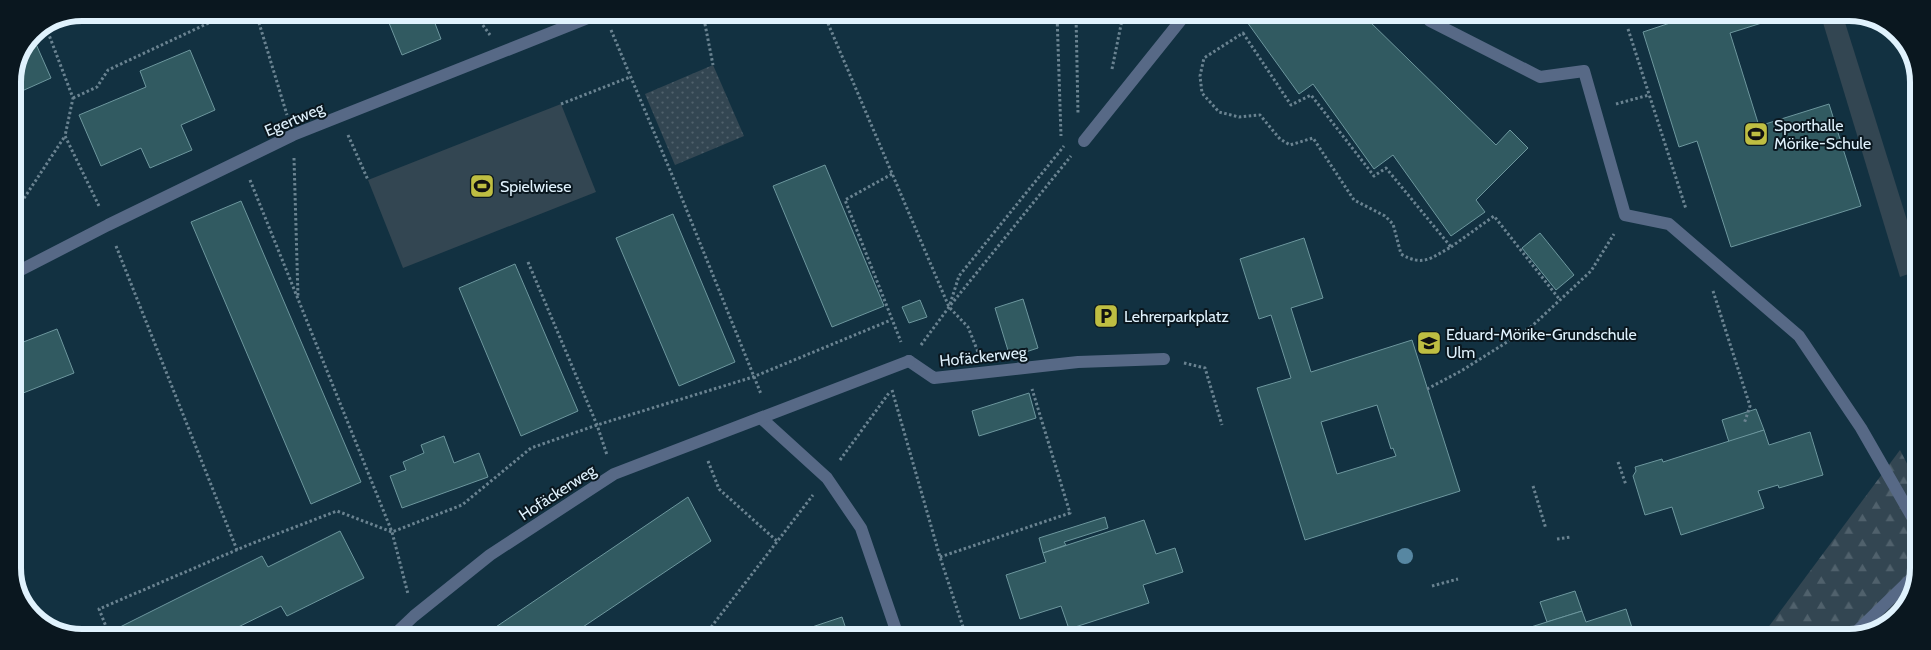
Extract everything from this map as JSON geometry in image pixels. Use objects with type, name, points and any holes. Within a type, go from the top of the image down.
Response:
[{"type":"street","name":"Egertweg","points":[[21,270],[108,225],[293,136],[580,21]]},
{"type":"street","points":[[1084,141],[1180,21]]},
{"type":"street","points":[[1429,21],[1540,77],[1584,71],[1625,215],[1669,224],[1799,336],[1861,428],[1910,513]]},
{"type":"street","name":"Hofäckerweg","points":[[400,629],[490,555],[614,474],[909,361],[934,378],[1078,362],[1164,359]]},
{"type":"street","points":[[761,418],[827,478],[861,528],[896,629]]},
{"type":"street","points":[[1861,628],[1908,582]]},
{"type":"path","points":[[73,98],[97,87],[108,70],[213,21]]},
{"type":"path","points":[[258,21],[293,136],[298,300]]},
{"type":"path","points":[[705,21],[714,65]]},
{"type":"path","points":[[827,21],[949,307],[968,327],[987,373]]},
{"type":"path","points":[[949,307],[959,276],[1062,150],[1057,21]]},
{"type":"path","points":[[710,629],[827,478],[892,390],[909,361],[949,307],[1084,141],[1078,128],[1076,21]]},
{"type":"path","points":[[1112,73],[1122,21]]},
{"type":"path","points":[[608,22],[683,201],[753,377]]},
{"type":"path","points":[[1628,29],[1688,215]]},
{"type":"path","points":[[21,203],[65,136],[73,98],[47,32]]},
{"type":"path","points":[[1451,247],[1386,168],[1374,176],[1310,95],[1292,105],[1243,33],[1204,58],[1200,76],[1202,93],[1219,112],[1239,117],[1260,115],[1280,139],[1290,145],[1313,138],[1354,200],[1385,216],[1393,224],[1401,254],[1414,261],[1430,259],[1451,247],[1494,216],[1560,300]]},
{"type":"path","points":[[561,104],[630,76]]},
{"type":"path","points":[[1595,110],[1649,95]]},
{"type":"path","points":[[339,117],[368,180]]},
{"type":"path","points":[[65,136],[108,225],[237,550]]},
{"type":"path","points":[[242,160],[392,532],[414,616]]},
{"type":"path","points":[[107,629],[99,609],[237,550],[336,512],[392,532],[462,506],[531,448],[597,425],[753,377],[891,320],[845,200],[892,174]]},
{"type":"path","points":[[1427,389],[1461,371],[1531,327],[1591,271],[1625,215]]},
{"type":"path","points":[[528,262],[597,425],[614,474]]},
{"type":"path","points":[[1712,288],[1750,406],[1744,424]]},
{"type":"path","points":[[1164,359],[1205,368],[1222,425]]},
{"type":"path","points":[[940,557],[1070,513],[1025,367]]},
{"type":"path","points":[[892,390],[940,557],[964,629]]},
{"type":"path","points":[[701,441],[719,489],[778,542]]},
{"type":"path","points":[[1618,462],[1626,486]]},
{"type":"path","points":[[1533,486],[1546,529]]},
{"type":"path","points":[[1557,539],[1571,536]]},
{"type":"path","points":[[1432,586],[1458,579]]},
{"type":"green space","points":[[1823,21],[1845,21],[1910,230],[1910,273],[1900,277]]},
{"type":"green space","points":[[713,65],[744,136],[675,165],[645,94]]},
{"type":"green space","name":"Spielwiese","points":[[561,104],[596,192],[403,268],[368,180]]},
{"type":"green space","points":[[1900,450],[1910,469],[1910,568],[1907,588],[1897,605],[1883,619],[1865,627],[1849,629],[1767,629]]},
{"type":"building","points":[[388,21],[434,21],[441,39],[402,55]]},
{"type":"building","points":[[1246,21],[1369,21],[1496,145],[1510,130],[1528,148],[1476,200],[1485,212],[1451,236],[1393,155],[1374,169],[1313,84],[1299,94]]},
{"type":"building","name":"Sporthalle Mörike-Schule","points":[[1669,21],[1768,21],[1730,33],[1759,126],[1829,104],[1861,206],[1731,247],[1697,141],[1679,147],[1643,32],[1670,23]]},
{"type":"building","points":[[36,43],[51,78],[21,91],[22,70],[31,48]]},
{"type":"building","points":[[190,50],[215,110],[181,125],[192,150],[150,168],[141,148],[101,166],[79,115],[146,87],[140,71]]},
{"type":"building","points":[[825,165],[884,306],[832,327],[773,186]]},
{"type":"building","points":[[241,201],[361,482],[311,504],[191,222]]},
{"type":"building","points":[[673,214],[735,362],[679,386],[616,238]]},
{"type":"building","points":[[1540,233],[1574,275],[1556,290],[1522,248]]},
{"type":"building","points":[[1304,238],[1323,298],[1291,308],[1311,372],[1412,340],[1460,491],[1305,540],[1257,388],[1291,378],[1271,315],[1259,319],[1240,259]],"holes":[[[1377,405],[1391,449],[1393,448],[1396,456],[1337,474],[1321,422]]]},
{"type":"building","points":[[515,264],[578,411],[521,436],[459,288]]},
{"type":"building","points":[[1023,299],[1038,348],[1010,357],[995,308]]},
{"type":"building","points":[[920,300],[927,317],[909,323],[902,307]]},
{"type":"building","points":[[57,329],[74,373],[21,394],[21,343]]},
{"type":"building","points":[[1029,393],[1036,418],[979,436],[972,411]]},
{"type":"building","points":[[1756,409],[1764,430],[1729,442],[1722,420]]},
{"type":"building","points":[[1764,430],[1769,445],[1810,432],[1823,475],[1779,488],[1778,485],[1758,491],[1764,508],[1681,535],[1672,507],[1645,515],[1633,476],[1636,471],[1635,467],[1662,459],[1663,462]]},
{"type":"building","points":[[444,436],[454,463],[479,453],[488,477],[402,508],[390,476],[406,470],[403,462],[424,453],[421,445]]},
{"type":"building","points":[[688,497],[711,541],[580,629],[493,629]]},
{"type":"building","points":[[1105,517],[1108,528],[1064,542],[1066,545],[1043,553],[1039,538]]},
{"type":"building","points":[[1144,520],[1156,554],[1175,548],[1183,572],[1143,585],[1149,603],[1069,629],[1061,606],[1020,619],[1006,575],[1046,562],[1043,553]]},
{"type":"building","points":[[340,531],[364,578],[287,616],[281,606],[234,629],[116,629],[262,556],[268,567]]},
{"type":"building","points":[[1575,591],[1582,611],[1547,622],[1540,602]]},
{"type":"building","points":[[1626,609],[1632,629],[1525,629],[1582,611],[1586,622]]},
{"type":"building","points":[[842,617],[846,629],[806,629]]},
{"type":"place","name":"Sporthalle Mörike-Schule","points":[[1756,134]]},
{"type":"place","name":"Spielwiese","points":[[482,186]]},
{"type":"place","name":"Lehrerparkplatz","points":[[1106,316]]},
{"type":"place","name":"Eduard-Mörike-Grundschule Ulm","points":[[1429,343]]}]
